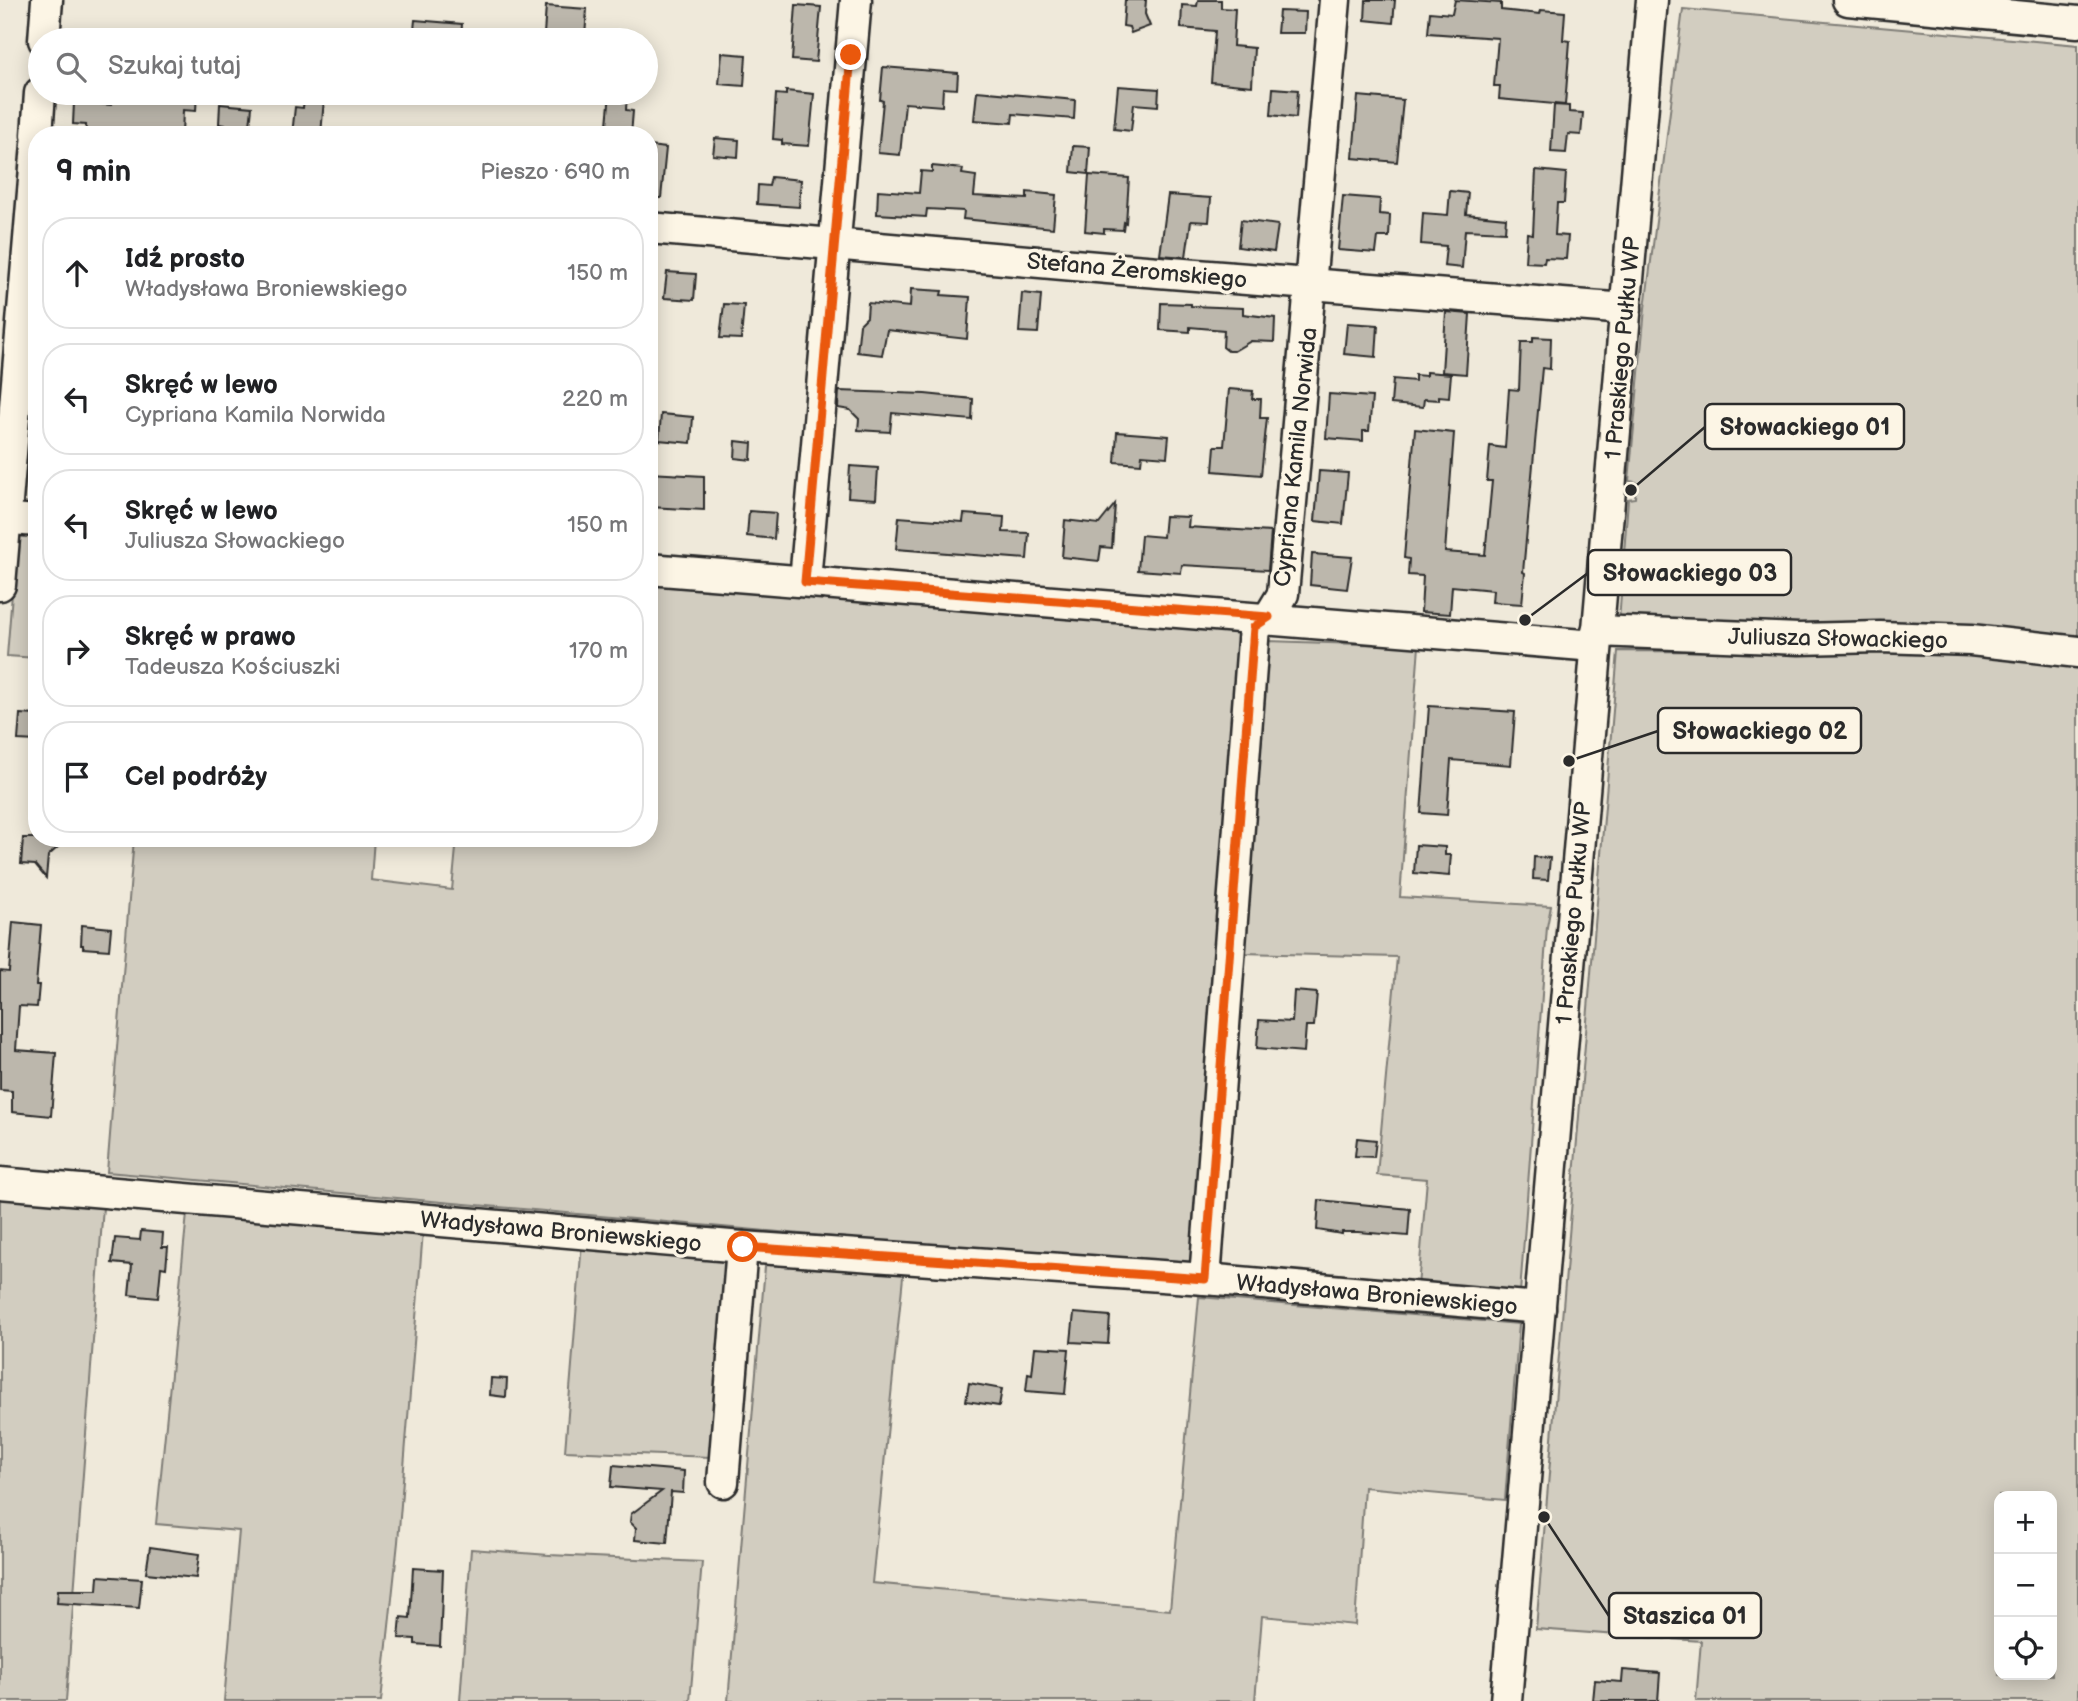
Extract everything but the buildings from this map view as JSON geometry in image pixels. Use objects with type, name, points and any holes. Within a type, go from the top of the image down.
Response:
[{"type":"street","points":[[45,28],[47,0]]},
{"type":"street","points":[[805,582],[856,0]]},
{"type":"street","name":"Cypriana Kamila Norwida","points":[[1205,1279],[1254,627],[1269,617],[1283,594],[1335,0]]},
{"type":"street","name":"1 Praskiego Pułku WP","points":[[1506,1701],[1652,0]]},
{"type":"street","points":[[1848,0],[1918,3],[2078,22]]},
{"type":"street","points":[[38,126],[39,105]]},
{"type":"street","name":"Stefana Żeromskiego","points":[[658,229],[1626,309]]},
{"type":"street","points":[[0,584],[2,518],[28,259]]},
{"type":"street","points":[[2,518],[28,520]]},
{"type":"street","name":"Juliusza Słowackiego","points":[[658,570],[1269,617],[1596,638],[1880,637],[1971,640],[2078,652]]},
{"type":"street","name":"Władysława Broniewskiego","points":[[0,1183],[743,1247],[1205,1279],[1541,1308]]},
{"type":"street","points":[[723,1482],[743,1247]]},
{"type":"shaded area","points":[[1683,9],[2078,45],[2078,641],[1619,622],[1628,499],[1635,498],[1636,482],[1629,481],[1645,308]]},
{"type":"shaded area","points":[[17,531],[28,532],[28,657],[7,656]]},
{"type":"shaded area","points":[[658,582],[1243,627],[1193,1269],[107,1172],[133,847],[373,847],[371,880],[452,890],[456,847],[658,847]]},
{"type":"shaded area","points":[[1268,641],[1419,646],[1400,897],[1551,906],[1547,927],[1520,1293],[1418,1287],[1427,1179],[1377,1175],[1397,957],[1243,953]]},
{"type":"shaded area","points":[[1618,651],[1983,652],[2078,664],[2078,1701],[1696,1701],[1701,1641],[1536,1629]]},
{"type":"shaded area","points":[[0,1196],[103,1207],[66,1701],[0,1701]]},
{"type":"shaded area","points":[[187,1214],[423,1231],[398,1542],[381,1701],[224,1701],[239,1531],[156,1524]]},
{"type":"shaded area","points":[[582,1242],[728,1252],[710,1457],[565,1451]]},
{"type":"shaded area","points":[[766,1255],[904,1267],[872,1583],[1170,1610],[1199,1297],[1519,1324],[1505,1500],[1364,1487],[1355,1625],[1262,1616],[1255,1701],[728,1701]]},
{"type":"shaded area","points":[[471,1549],[702,1562],[690,1701],[460,1701]]},
{"type":"place","name":"Słowackiego 01","points":[[1631,490]]},
{"type":"place","name":"Słowackiego 03","points":[[1525,620]]},
{"type":"place","name":"Słowackiego 02","points":[[1569,761]]},
{"type":"place","name":"Staszica 01","points":[[1544,1517]]},
{"type":"route","points":[[743,1247],[1205,1279],[1254,627],[1269,617],[805,582],[851,55]]}]
